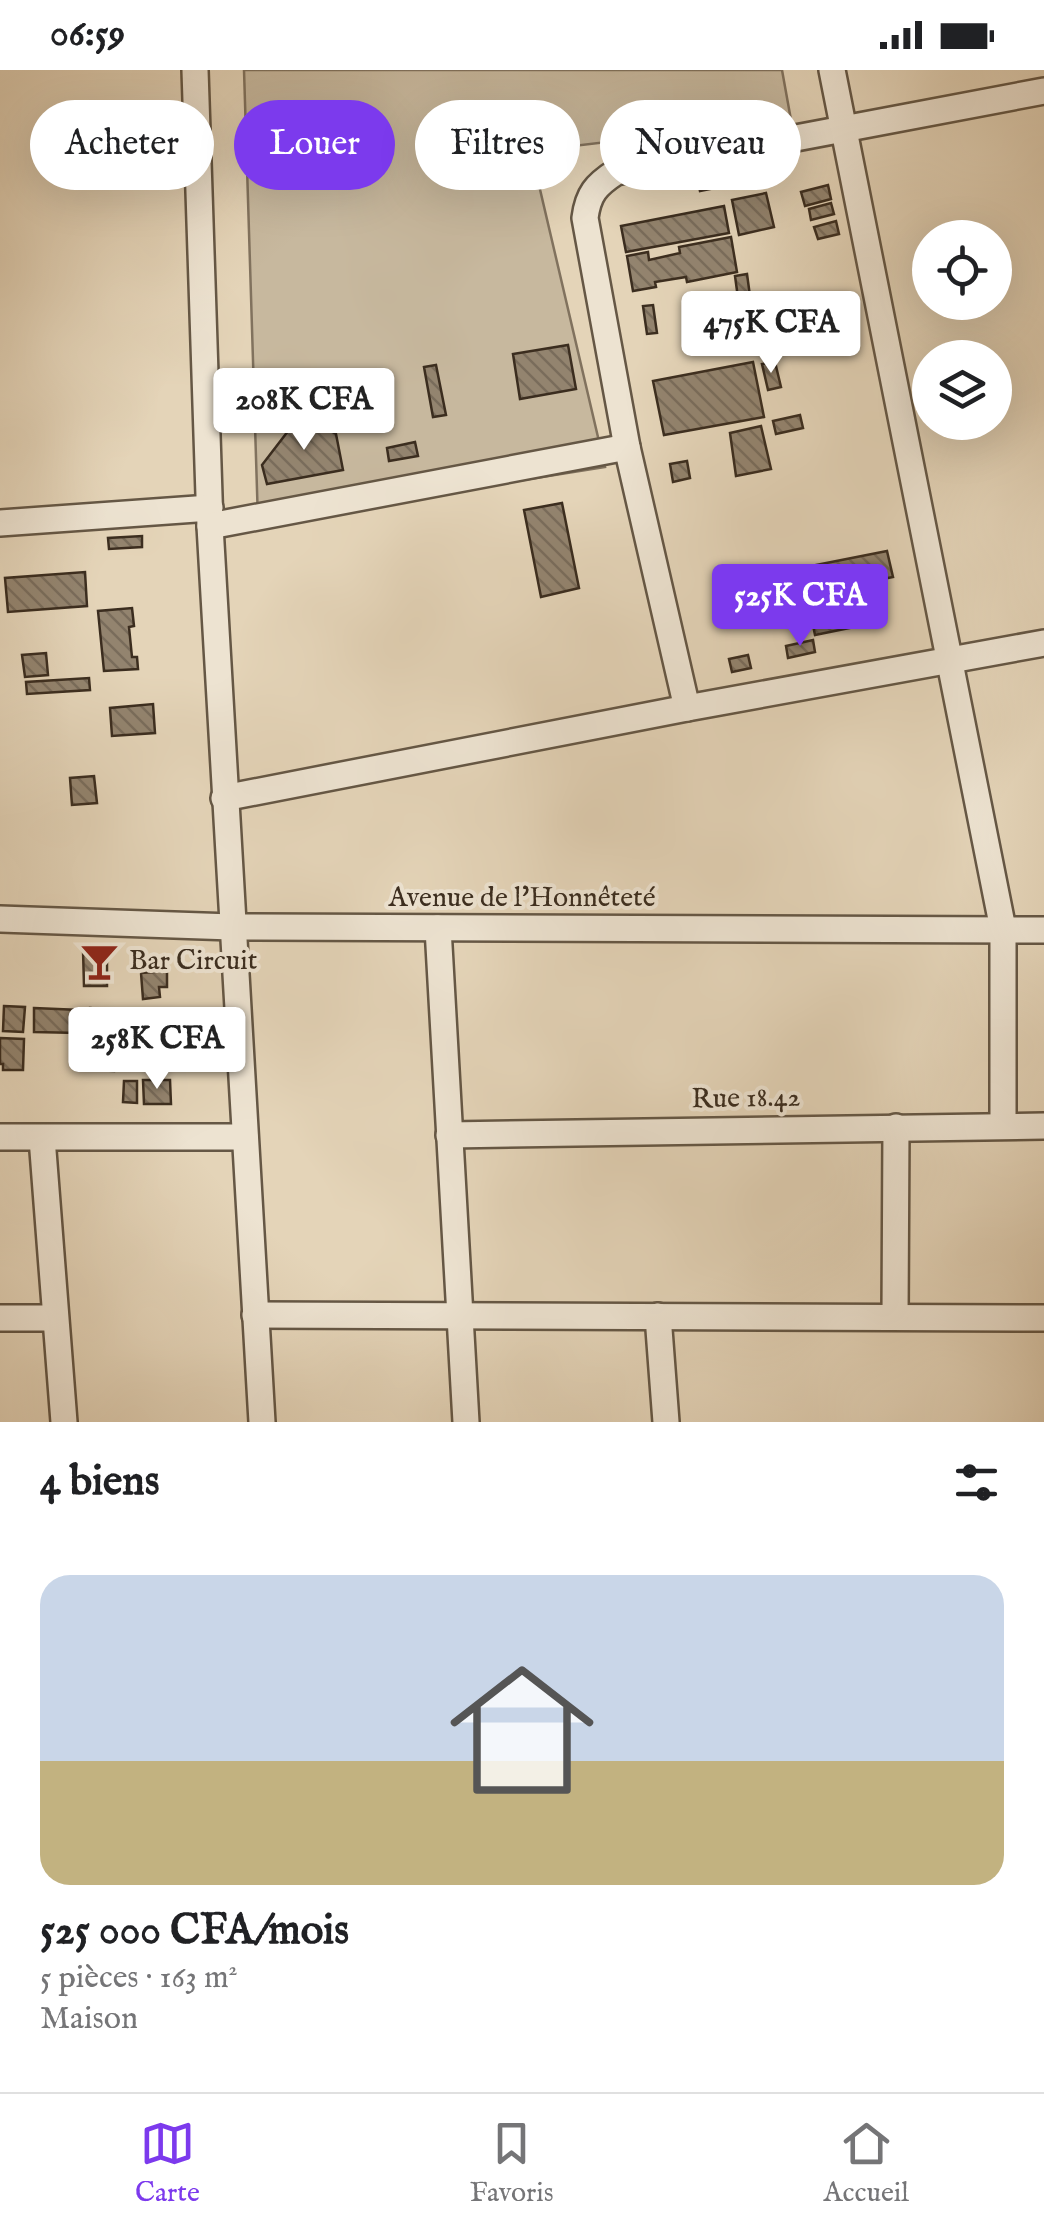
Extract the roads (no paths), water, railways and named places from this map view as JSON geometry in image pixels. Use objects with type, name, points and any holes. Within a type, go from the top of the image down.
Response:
[{"type":"street","points":[[195,70],[210,517],[262,1422]]},
{"type":"street","points":[[832,70],[1003,929],[1003,1126]]},
{"type":"street","points":[[688,708],[627,447],[585,218],[587,198],[598,184],[616,172],[1044,91]]},
{"type":"street","points":[[0,523],[210,517],[627,447]]},
{"type":"street","points":[[224,798],[1044,643]]},
{"type":"street","name":"Avenue de l'Honnêteté","points":[[0,919],[232,927],[1044,930]]},
{"type":"street","points":[[438,928],[466,1422]]},
{"type":"street","points":[[895,1317],[896,1126]]},
{"type":"street","name":"Rue 18.42","points":[[449,1136],[1044,1126]]},
{"type":"street","points":[[0,1137],[244,1136]]},
{"type":"street","points":[[42,1138],[64,1422]]},
{"type":"street","points":[[255,1316],[1044,1318]]},
{"type":"street","points":[[658,1316],[666,1422]]},
{"type":"street","points":[[0,1318],[54,1318]]},
{"type":"place","name":"Bar Circuit","points":[[99,961]]}]
